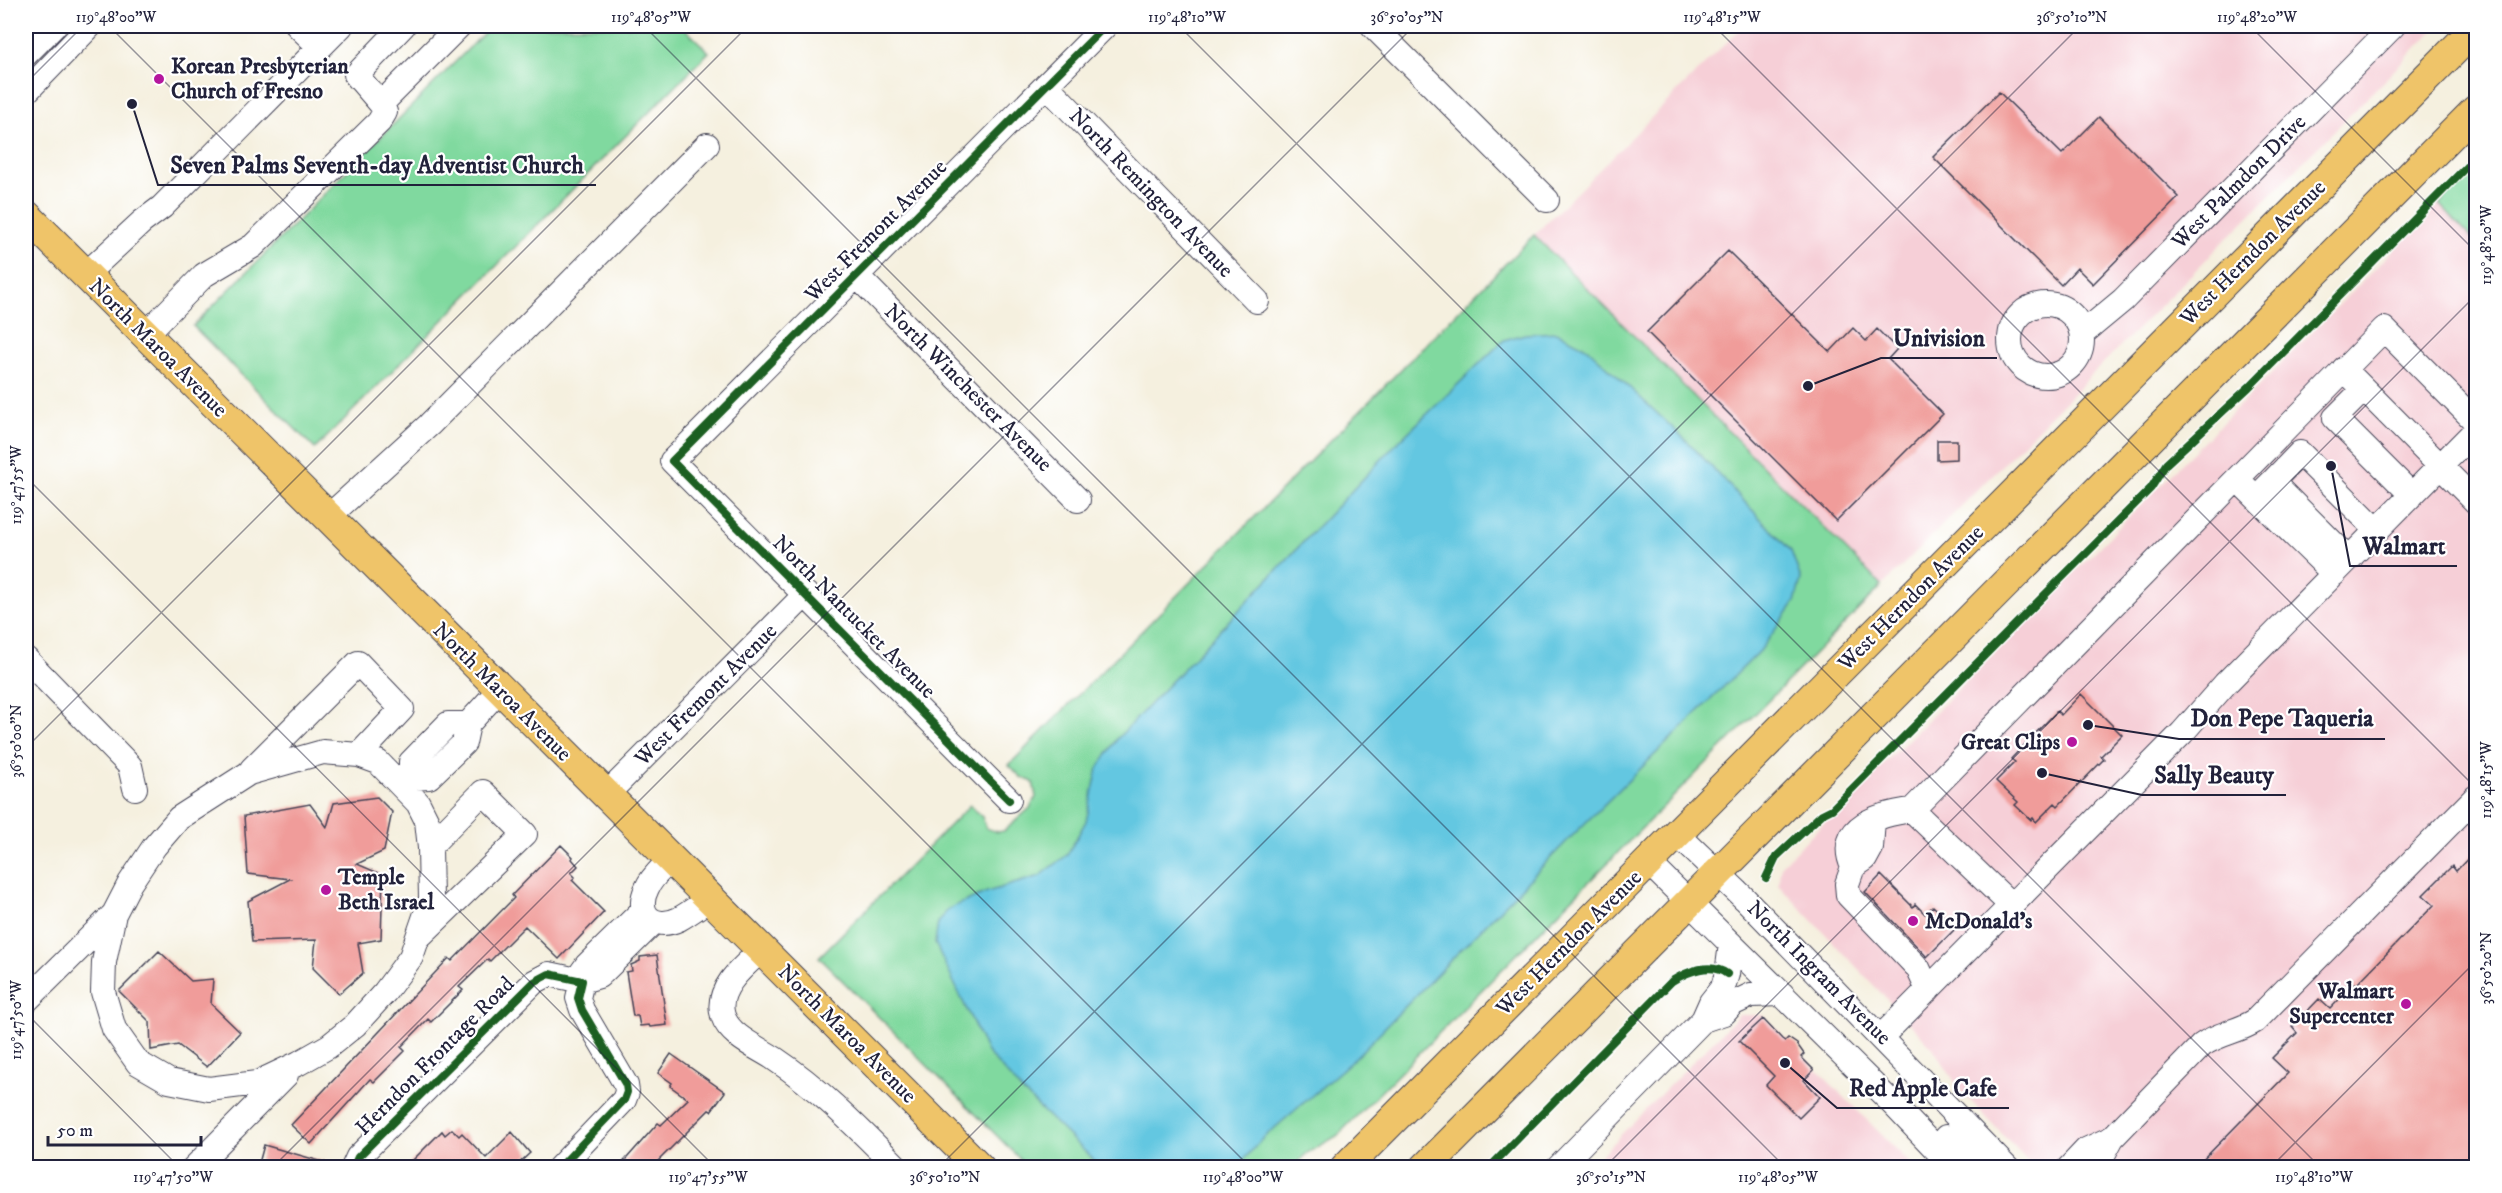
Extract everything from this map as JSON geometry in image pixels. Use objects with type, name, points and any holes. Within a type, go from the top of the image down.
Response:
[{"type":"main road","name":"West Herndon Avenue","points":[[1345,1167],[2476,28]]},
{"type":"main road","points":[[1425,1167],[2476,110]]},
{"type":"main road","name":"North Maroa Avenue","points":[[26,215],[980,1167]]},
{"type":"street","points":[[26,54],[54,26]]},
{"type":"street","points":[[26,92],[90,26]]},
{"type":"street","points":[[298,26],[320,47]]},
{"type":"street","points":[[85,275],[142,222],[162,207],[341,26]]},
{"type":"street","points":[[146,335],[204,275],[253,246],[379,122],[384,112],[381,104],[356,75],[403,26]]},
{"type":"street","points":[[381,104],[459,26]]},
{"type":"street","name":"West Fremont Avenue","points":[[672,460],[1105,26]]},
{"type":"street","points":[[1373,26],[1547,200]]},
{"type":"street","name":"West Palmdon Drive","points":[[2082,334],[2122,300],[2393,26]]},
{"type":"street","name":"North Remington Avenue","points":[[1046,85],[1257,301]]},
{"type":"street","points":[[328,517],[429,425],[707,145]]},
{"type":"street","name":"North Winchester Avenue","points":[[857,276],[1078,500]]},
{"type":"street","points":[[1928,990],[1918,968],[1848,895],[1847,884],[1854,867],[1850,860],[1849,846],[1852,835],[1859,826],[1895,812],[1912,810],[2384,329],[2476,422]]},
{"type":"street","points":[[2344,369],[2350,404],[2421,486],[2476,502]]},
{"type":"street","points":[[2350,404],[2324,430],[2393,496],[2421,486]]},
{"type":"street","points":[[1881,1037],[2165,750],[2225,684],[2476,430]]},
{"type":"street","points":[[2236,479],[2275,478],[2300,453],[2364,543]]},
{"type":"street","name":"North Nantucket Avenue","points":[[672,460],[1009,800]]},
{"type":"street","points":[[2275,478],[2339,549],[2364,543]]},
{"type":"street","points":[[2275,478],[2334,574]]},
{"type":"street","name":"West Fremont Avenue","points":[[606,795],[806,594]]},
{"type":"street","points":[[26,659],[130,766],[135,788]]},
{"type":"street","points":[[249,772],[322,752],[359,755],[378,762],[406,782],[427,821],[431,899],[411,957],[355,1025],[329,1046],[257,1083],[210,1089],[169,1081],[138,1064],[114,1029],[103,992],[104,962],[114,914],[130,883],[154,848],[179,818],[249,772],[358,663],[402,709],[359,755]]},
{"type":"street","points":[[406,782],[429,777],[464,743],[468,724],[500,689]]},
{"type":"street","points":[[418,938],[525,834],[483,792],[430,846]]},
{"type":"street","points":[[2097,1167],[2112,1138],[2202,1046],[2215,1036],[2255,1021],[2476,797]]},
{"type":"street","points":[[1912,810],[2012,906]]},
{"type":"street","name":"North Ingram Avenue","points":[[1677,834],[1881,1037],[2007,1167]]},
{"type":"street","points":[[649,916],[642,901],[647,888],[652,878],[671,859]]},
{"type":"street","name":"North Ingram Avenue","points":[[1649,863],[1782,993],[1954,1167]]},
{"type":"street","points":[[559,1167],[624,1100],[627,1092],[626,1085],[582,1010],[578,998],[582,972],[649,916],[678,920],[711,898]]},
{"type":"street","points":[[26,1001],[114,914]]},
{"type":"street","points":[[1558,1167],[1704,1020],[1711,1002],[1723,987],[1731,944]]},
{"type":"street","points":[[763,949],[739,970],[727,988],[723,1003],[723,1016],[729,1027],[792,1070],[825,1098],[895,1167]]},
{"type":"street","name":"Herndon Frontage Road","points":[[353,1167],[358,1157],[534,982],[549,974],[582,981]]},
{"type":"street","points":[[1704,1020],[1724,1013],[1732,1004],[1755,994],[1782,993]]},
{"type":"street","points":[[194,1167],[299,1063]]},
{"type":"street","points":[[1890,1101],[1924,1115],[1976,1167]]},
{"type":"street","points":[[2069,1167],[2086,1150],[2112,1138]]},
{"type":"shaded area","points":[[1743,26],[2438,26],[1882,586],[1534,235]]},
{"type":"shaded area","points":[[2439,204],[2476,243],[2476,1167],[2034,1167],[1960,1090],[1933,1048],[1778,884],[1781,865],[1916,732]]},
{"type":"shaded area","points":[[1739,1015],[1762,1015],[1914,1167],[1588,1168]]},
{"type":"green space","points":[[491,26],[682,26],[709,52],[315,449],[193,326]]},
{"type":"green space","points":[[2476,167],[2476,243],[2439,204]]},
{"type":"green space","points":[[1534,235],[1882,586],[1337,1136],[1307,1153],[1293,1167],[1028,1167],[819,957],[970,805],[982,817],[986,828],[997,832],[1004,831],[1030,808],[1036,797],[1033,782],[1021,777],[1009,765]]},
{"type":"water","points":[[1556,332],[1586,347],[1689,443],[1791,551],[1801,579],[1795,602],[1760,651],[1568,840],[1353,1060],[1262,1139],[1237,1167],[1101,1167],[1020,1089],[987,1052],[935,943],[938,923],[948,909],[987,892],[1040,876],[1067,855],[1086,821],[1098,768],[1117,739],[1396,444],[1504,340],[1525,334]]},
{"type":"building","points":[[1999,92],[2062,154],[2099,117],[2179,197],[2093,284],[2077,268],[2061,285],[1933,157]]},
{"type":"building","points":[[1728,251],[1830,352],[1853,328],[1866,341],[1877,329],[1897,349],[1888,359],[1943,414],[1836,521],[1647,332]]},
{"type":"building","points":[[1937,440],[1957,440],[1957,459],[1937,460]]},
{"type":"building","points":[[2081,694],[2122,735],[2101,756],[2104,759],[2058,806],[2055,803],[2036,822],[2015,805],[2018,802],[1996,781],[2015,762],[2011,759],[2057,711],[2061,715]]},
{"type":"building","name":"Temple Beth Israel","points":[[377,797],[392,812],[384,851],[357,864],[383,875],[381,939],[358,943],[363,973],[339,994],[313,968],[316,940],[252,942],[248,901],[290,879],[248,874],[244,816],[310,804],[327,827],[334,803]]},
{"type":"building","points":[[561,845],[578,866],[571,873],[575,877],[572,880],[604,912],[559,959],[525,926],[490,961],[488,959],[459,987],[463,990],[431,1022],[428,1019],[401,1047],[405,1051],[374,1082],[370,1079],[311,1144],[291,1125],[449,958],[452,961],[514,898],[512,895]]},
{"type":"building","name":"Walmart Supercenter","points":[[2476,850],[2476,1167],[2196,1167],[2288,1073],[2272,1058],[2297,1033],[2292,1027],[2319,999],[2330,1009],[2355,983],[2356,985],[2434,905],[2423,895],[2452,866],[2456,871]]},
{"type":"building","name":"McDonald's","points":[[1881,875],[1913,907],[1915,904],[1925,914],[1933,906],[1956,928],[1927,957],[1865,892]]},
{"type":"building","points":[[159,951],[191,981],[213,979],[211,1004],[240,1032],[207,1067],[178,1045],[151,1050],[150,1022],[119,991]]},
{"type":"building","points":[[657,955],[667,1025],[640,1026],[638,1016],[633,1016],[626,972],[632,971],[631,965],[640,961],[640,957]]},
{"type":"building","points":[[1763,1019],[1782,1039],[1785,1041],[1788,1038],[1797,1044],[1804,1054],[1801,1057],[1814,1070],[1804,1080],[1820,1097],[1799,1118],[1766,1085],[1774,1076],[1739,1041]]},
{"type":"building","points":[[671,1054],[725,1092],[711,1111],[709,1110],[652,1167],[619,1167],[658,1123],[661,1125],[688,1099],[670,1086],[672,1083],[658,1073]]},
{"type":"building","points":[[452,1129],[459,1136],[462,1133],[486,1158],[512,1132],[530,1153],[515,1167],[406,1167],[442,1131],[445,1135]]},
{"type":"building","points":[[264,1145],[327,1163],[326,1167],[258,1167]]},
{"type":"cycle path","points":[[1009,800],[672,461],[1105,26]]},
{"type":"cycle path","points":[[1766,878],[1776,857],[1822,814],[1832,809],[2151,488],[2166,464],[2249,387],[2476,157]]},
{"type":"cycle path","points":[[1489,1168],[1672,981],[1692,971],[1707,968],[1721,970],[1727,974]]},
{"type":"cycle path","points":[[353,1168],[358,1157],[534,982],[549,974],[582,981],[578,998],[582,1010],[626,1085],[627,1092],[624,1100],[559,1168]]},
{"type":"place","name":"Korean Presbyterian Church of Fresno","points":[[159,79]]},
{"type":"place","name":"Seven Palms Seventh-day Adventist Church","points":[[132,104]]},
{"type":"place","name":"Univision","points":[[1808,386]]},
{"type":"place","name":"Walmart","points":[[2331,466]]},
{"type":"place","name":"Don Pepe Taqueria","points":[[2088,725]]},
{"type":"place","name":"Great Clips","points":[[2072,742]]},
{"type":"place","name":"Sally Beauty","points":[[2042,773]]},
{"type":"place","name":"Temple Beth Israel","points":[[326,890]]},
{"type":"place","name":"McDonald's","points":[[1913,921]]},
{"type":"place","name":"Walmart Supercenter","points":[[2406,1004]]},
{"type":"place","name":"Red Apple Cafe","points":[[1785,1063]]}]
